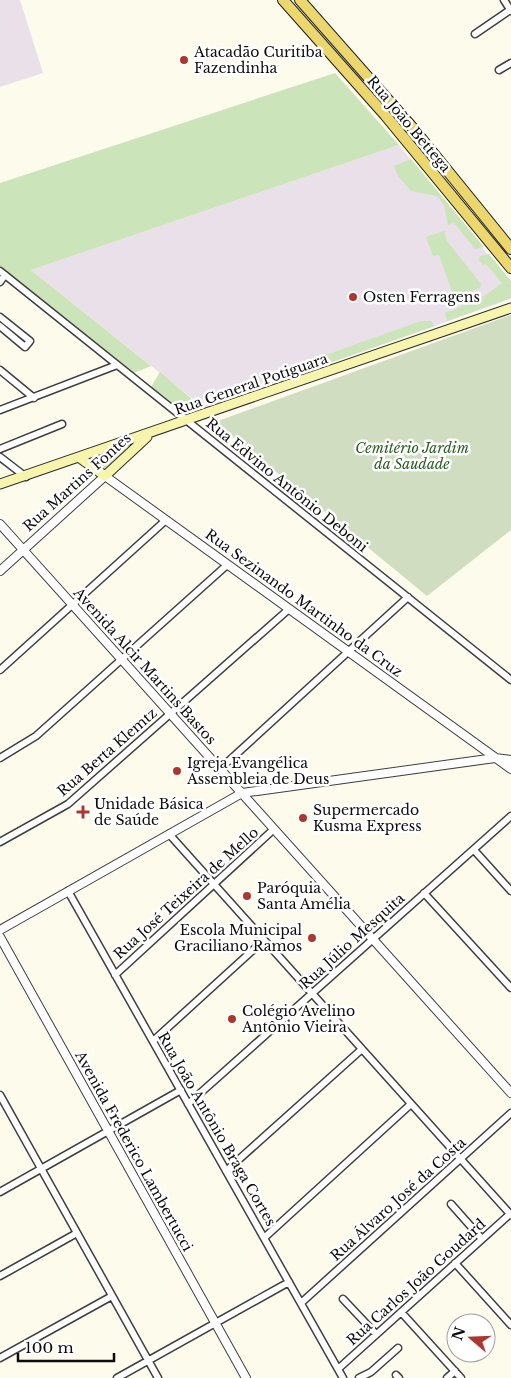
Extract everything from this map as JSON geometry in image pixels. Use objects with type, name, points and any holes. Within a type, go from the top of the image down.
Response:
[{"type":"main road","name":"Rua João Bettega","points":[[283,0],[394,126],[511,268]]},
{"type":"main road","name":"Rua João Bettega","points":[[300,0],[394,106],[511,248]]},
{"type":"main road","points":[[384,115],[394,106]]},
{"type":"main road","points":[[394,126],[404,118]]},
{"type":"main road","name":"Rua General Potiguara","points":[[0,484],[26,477],[511,308]]},
{"type":"main road","name":"Rua Martins Fontes","points":[[105,476],[150,434]]},
{"type":"main road","name":"Rua Sezinando Martinho da Cruz","points":[[80,458],[105,476]]},
{"type":"street","points":[[476,34],[511,11],[504,0]]},
{"type":"street","points":[[499,70],[511,63]]},
{"type":"street","points":[[0,282],[2,273]]},
{"type":"street","name":"Rua Edvino Antônio Deboni","points":[[2,273],[511,680]]},
{"type":"street","points":[[0,317],[30,341],[25,347],[0,326]]},
{"type":"street","points":[[0,410],[117,365]]},
{"type":"street","points":[[0,370],[34,398]]},
{"type":"street","points":[[0,449],[62,424]]},
{"type":"street","points":[[0,457],[26,477]]},
{"type":"street","name":"Rua Sezinando Martinho da Cruz","points":[[105,476],[511,769]]},
{"type":"street","name":"Rua Martins Fontes","points":[[0,571],[105,476]]},
{"type":"street","points":[[0,670],[166,520]]},
{"type":"street","name":"Avenida Alcir Martins Bastos","points":[[0,524],[511,1093]]},
{"type":"street","points":[[0,758],[36,736],[227,564]]},
{"type":"street","points":[[220,769],[408,598]]},
{"type":"street","name":"Rua Berta Klemtz","points":[[0,842],[66,805],[289,609]]},
{"type":"street","points":[[0,930],[242,793],[495,758],[511,760]]},
{"type":"street","name":"Rua Júlio Mesquita","points":[[188,1104],[511,816]]},
{"type":"street","name":"Rua José Teixeira de Mello","points":[[115,975],[274,829]]},
{"type":"street","points":[[169,834],[510,1214]]},
{"type":"street","points":[[474,850],[511,891]]},
{"type":"street","name":"Rua João Antônio Braga Cortes","points":[[68,892],[343,1378]]},
{"type":"street","points":[[424,894],[511,988]]},
{"type":"street","name":"Avenida Frederico Lambertucci","points":[[0,937],[246,1378]]},
{"type":"street","points":[[152,1041],[264,940]]},
{"type":"street","points":[[226,1172],[362,1049]]},
{"type":"street","points":[[0,1192],[181,1090]]},
{"type":"street","points":[[0,1095],[3,1106],[41,1169],[158,1378]]},
{"type":"street","points":[[264,1238],[412,1104]]},
{"type":"street","name":"Rua Álvaro José da Costa","points":[[301,1303],[511,1113]]},
{"type":"street","points":[[451,1204],[482,1239]]},
{"type":"street","name":"Rua Carlos João Goudard","points":[[338,1369],[510,1214]]},
{"type":"street","points":[[0,1276],[77,1233]]},
{"type":"street","points":[[455,1263],[511,1325]]},
{"type":"street","points":[[117,1378],[289,1282]]},
{"type":"street","points":[[0,1358],[112,1296]]},
{"type":"street","points":[[344,1299],[376,1334]]},
{"type":"street","points":[[401,1312],[461,1378]]},
{"type":"street","points":[[359,1378],[371,1372],[398,1348]]},
{"type":"street","points":[[447,1378],[455,1371]]},
{"type":"shaded area","points":[[0,0],[20,0],[43,73],[0,87]]},
{"type":"shaded area","points":[[399,145],[511,283],[511,299],[204,408],[31,270]]},
{"type":"green space","points":[[335,73],[399,145],[31,270],[151,366],[134,373],[0,267],[0,183]]},
{"type":"green space","points":[[411,159],[484,247],[475,249],[454,223],[448,225],[444,205],[437,196],[411,191],[398,176],[394,166]]},
{"type":"green space","points":[[444,231],[447,241],[481,284],[480,288],[454,297],[439,255],[433,256],[426,237]]},
{"type":"green space","points":[[489,254],[511,281],[511,298],[447,321],[445,313],[480,299],[502,283],[486,264],[483,265],[479,260],[480,256]]},
{"type":"green space","name":"Cemitério Jardim da Saudade","points":[[511,315],[511,530],[427,596],[215,422]]},
{"type":"green space","points":[[421,321],[431,321],[435,326],[303,372],[301,366],[303,363]]},
{"type":"green space","points":[[160,372],[200,406],[185,414],[151,387]]},
{"type":"green space","points":[[129,446],[104,470],[90,459]]},
{"type":"place","name":"Atacadão Curitiba Fazendinha","points":[[184,60]]},
{"type":"place","name":"Osten Ferragens","points":[[353,297]]},
{"type":"place","name":"Igreja Evangélica Assembleia de Deus","points":[[177,771]]},
{"type":"place","name":"Unidade Básica de Saúde","points":[[83,812]]},
{"type":"place","name":"Supermercado Kusma Express","points":[[303,818]]},
{"type":"place","name":"Paróquia Santa Amélia","points":[[247,896]]},
{"type":"place","name":"Escola Municipal Graciliano Ramos","points":[[312,938]]},
{"type":"place","name":"Colégio Avelino Antônio Vieira","points":[[232,1019]]}]
